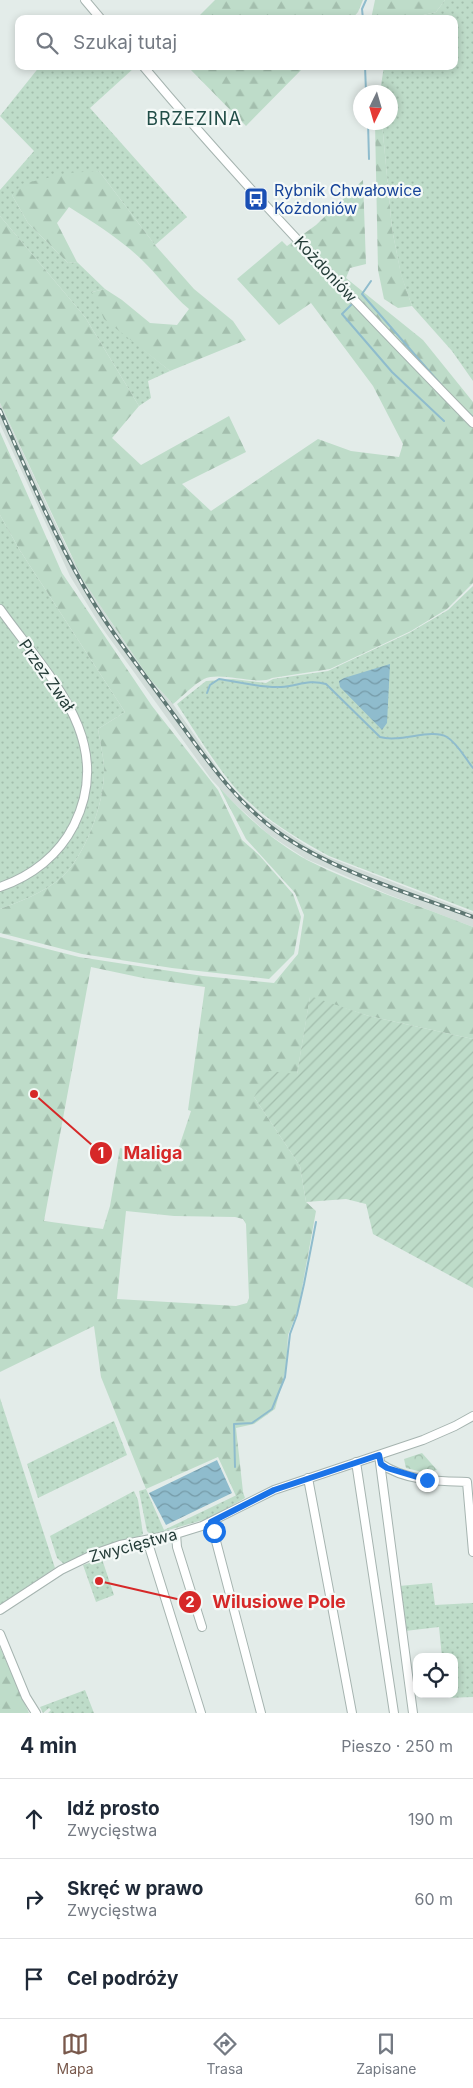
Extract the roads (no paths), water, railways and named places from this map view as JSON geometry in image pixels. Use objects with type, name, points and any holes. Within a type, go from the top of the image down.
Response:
[{"type":"street","points":[[85,1],[97,15]]},
{"type":"street","name":"Kożdoniów","points":[[146,70],[206,142],[365,312],[473,423]]},
{"type":"street","name":"Przez Zwał","points":[[0,609],[60,691],[73,713],[83,738],[87,772],[79,814],[59,848],[22,878],[0,887]]},
{"type":"street","name":"Zwycięstwa","points":[[0,1610],[61,1570],[84,1558],[110,1548],[176,1534],[211,1522],[274,1490],[432,1437],[473,1416]]},
{"type":"street","points":[[379,1455],[413,1713]]},
{"type":"street","points":[[356,1462],[394,1713]]},
{"type":"street","points":[[381,1464],[396,1472],[419,1478],[470,1481],[473,1552]]},
{"type":"street","points":[[308,1478],[352,1713]]},
{"type":"street","points":[[211,1522],[261,1713]]},
{"type":"street","points":[[176,1534],[177,1546],[202,1627]]},
{"type":"street","points":[[148,1540],[201,1713]]},
{"type":"street","points":[[0,1634],[26,1697],[36,1713]]},
{"type":"water","points":[[390,664],[387,723],[382,730],[340,687],[339,681]]},
{"type":"water","points":[[217,1460],[232,1493],[166,1525],[149,1493]]},
{"type":"waterway","points":[[363,15],[362,9],[366,0]]},
{"type":"waterway","points":[[365,70],[366,85]]},
{"type":"waterway","points":[[368,130],[369,159]]},
{"type":"waterway","points":[[371,281],[362,294],[443,387]]},
{"type":"waterway","points":[[352,304],[342,314],[392,372],[444,421]]},
{"type":"waterway","points":[[467,412],[473,417]]},
{"type":"waterway","points":[[207,693],[210,685],[219,679],[273,687],[308,682],[326,684],[380,737],[397,738],[433,734],[447,737],[455,743],[473,768]]},
{"type":"waterway","points":[[235,1467],[234,1424],[252,1423],[272,1409],[285,1377],[290,1334],[297,1315],[316,1222]]},
{"type":"railway","points":[[0,410],[50,521],[71,564],[93,602],[199,749],[238,797],[268,825],[306,850],[376,882],[473,917]]},
{"type":"place","name":"Rybnik Chwałowice Kożdoniów","points":[[256,199]]},
{"type":"place","name":"Maliga","points":[[34,1094]]},
{"type":"place","name":"Wilusiowe Pole","points":[[99,1581]]},
{"type":"district","name":"BRZEZINA","points":[[194,119]]}]
